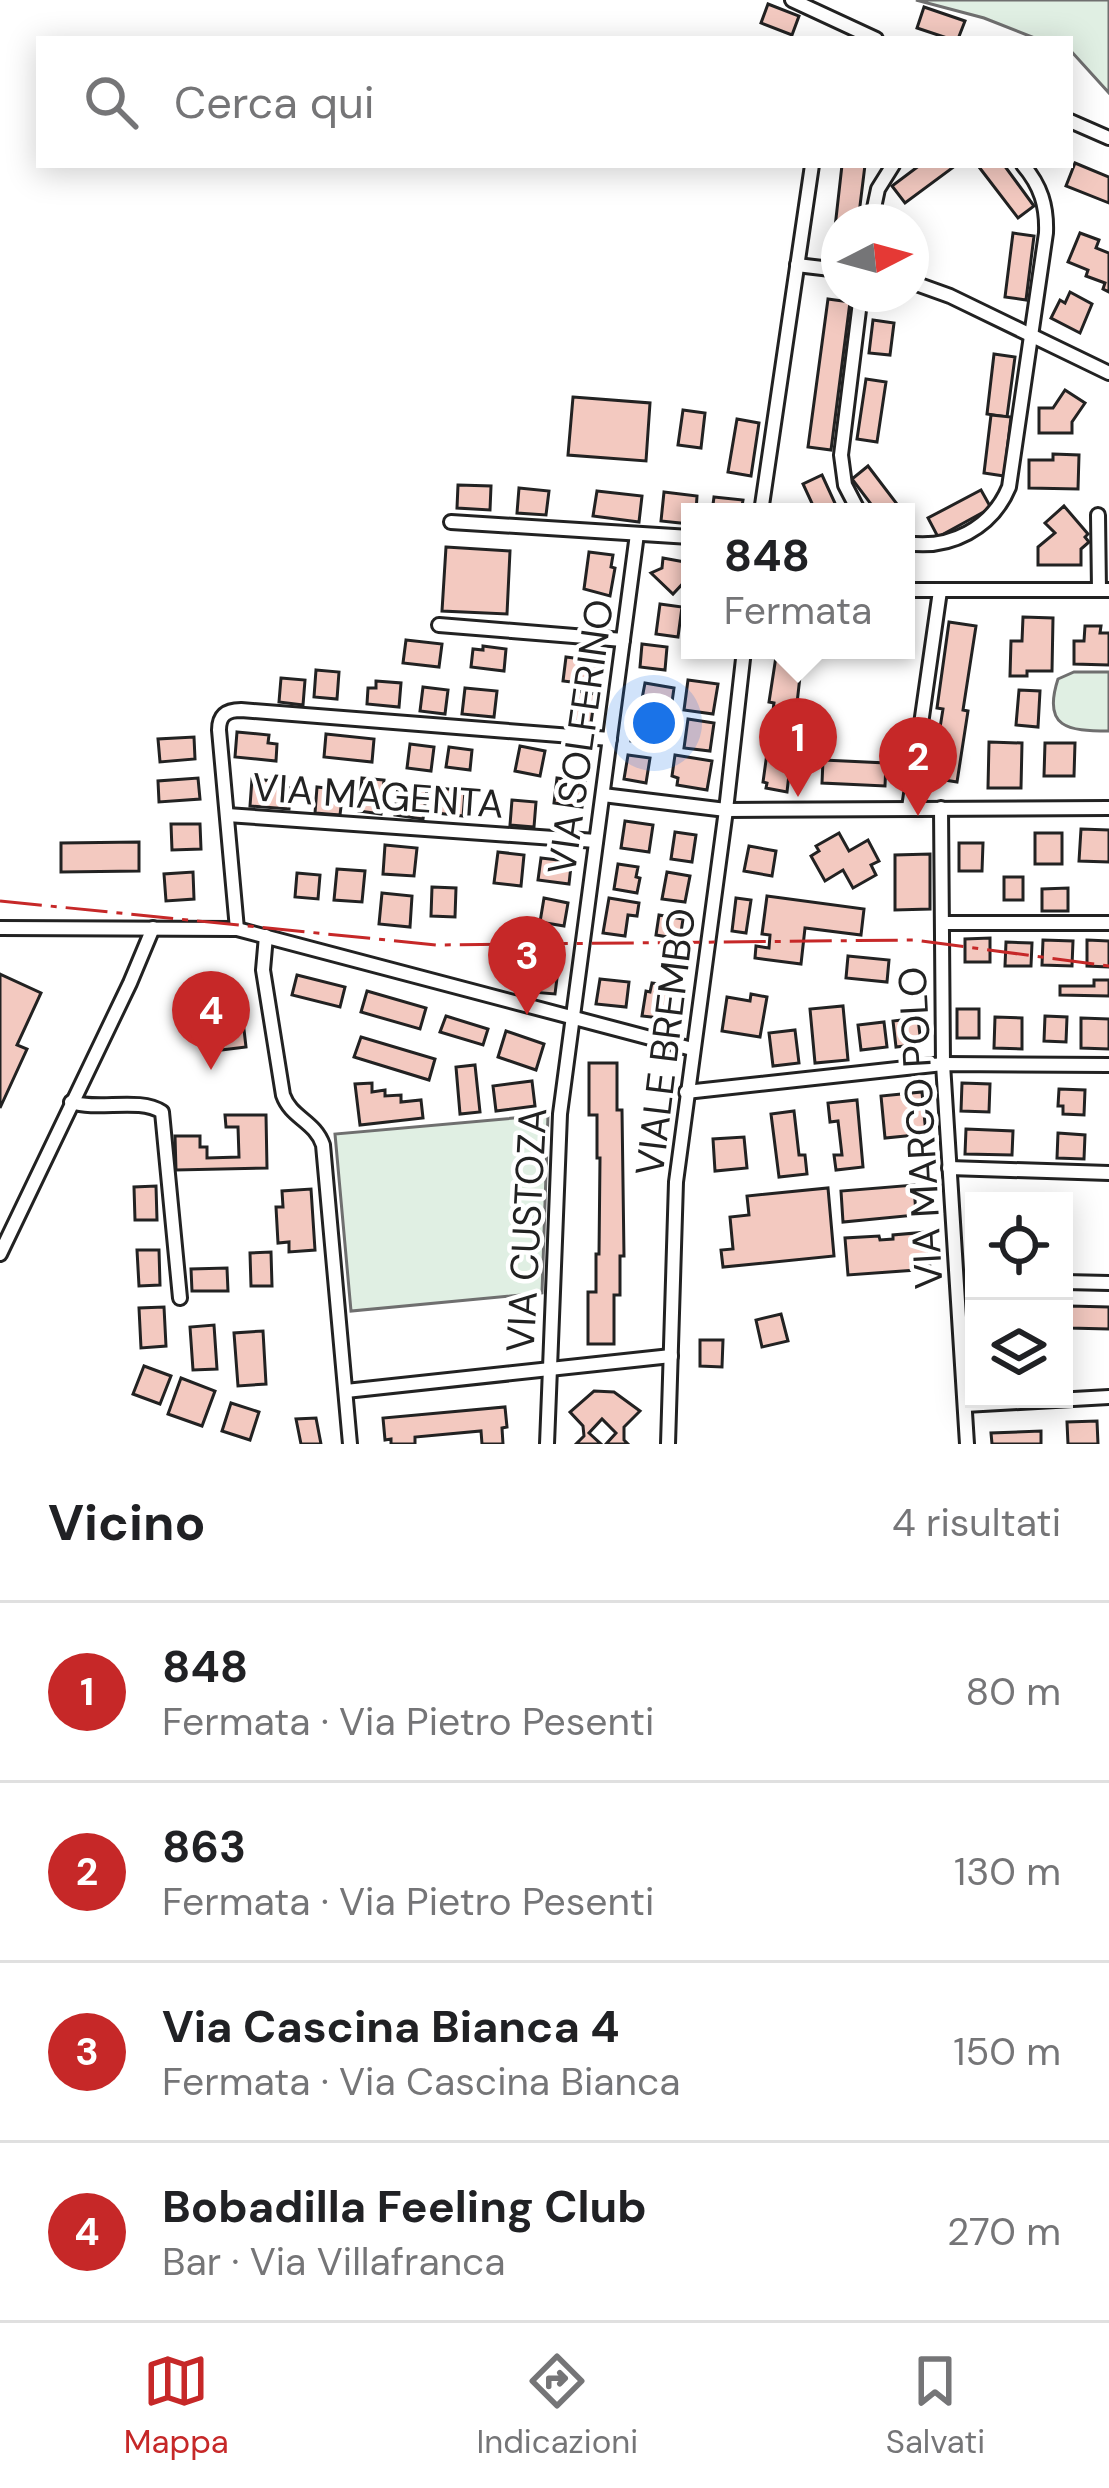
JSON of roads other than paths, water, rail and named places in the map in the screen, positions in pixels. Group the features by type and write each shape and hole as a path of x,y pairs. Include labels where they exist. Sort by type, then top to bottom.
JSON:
{"street":[{"path":"792,0 870,36"},
{"path":"832,36 834,21"},
{"path":"1073,122 1109,138"},
{"path":"762,503 812,168"},
{"path":"875,204 891,168"},
{"path":"915,543 960,536 984,522 1002,502 1012,477 1046,214 1040,190 1025,168"},
{"path":"797,265 821,268"},
{"path":"929,288 1109,374"},
{"path":"854,503 845,485 841,455 859,312"},
{"path":"915,590 1104,590 1098,515"},
{"path":"451,522 681,536"},
{"name":"VIA SOLFERINO","path":"572,1019 638,534"},
{"path":"909,808 940,591"},
{"path":"439,625 623,640"},
{"name":"VIALE BREMBO","path":"668,1444 674,1201 743,659"},
{"path":"238,929 219,726 226,713 237,710 610,740"},
{"path":"603,795 726,811 1109,808"},
{"name":"VIA MARCO POLO","path":"941,808 943,1064 965,1406"},
{"name":"VIA MAGENTA","path":"227,815 596,841"},
{"path":"942,923 1109,923"},
{"path":"0,928 238,929 692,1049"},
{"path":"0,1254 153,928"},
{"path":"266,936 262,965 283,1095 291,1111 316,1129 323,1144 350,1444"},
{"name":"VIA CUSTOZA","path":"547,1444 560,1114 572,1019"},
{"path":"686,1092 943,1064 1109,1065"},
{"path":"71,1102 150,1106 161,1112 180,1298"},
{"path":"950,1168 1109,1173"},
{"path":"957,1280 965,1280"},
{"path":"1073,1282 1109,1282"},
{"path":"346,1390 670,1356"},
{"path":"1073,1399 1109,1397"},
{"name":"VIA MARCO POLO","path":"965,1408 967,1444"}],"place":[{"name":"848","path":"798,797"},
{"name":"863","path":"918,816"},
{"name":"Via Cascina Bianca 4","path":"527,1015"},
{"name":"Bobadilla Feeling Club","path":"211,1070"}]}
